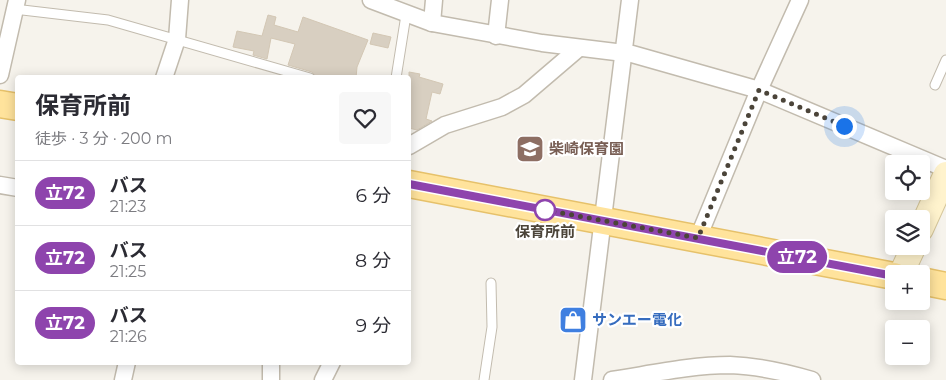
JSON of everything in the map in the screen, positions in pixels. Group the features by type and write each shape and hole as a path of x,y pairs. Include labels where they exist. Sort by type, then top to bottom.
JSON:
{"main road":[{"path":"0,104 15,106"},
{"path":"411,184 885,274"},
{"path":"930,283 946,286"}],"street":[{"path":"165,75 177,39 180,0"},
{"path":"371,0 406,15 432,23 496,36 623,53 759,90 946,169"},
{"path":"432,23 434,0"},
{"path":"496,36 500,0"},
{"path":"583,380 601,220 630,0"},
{"path":"698,238 759,90 800,0"},
{"path":"0,75 4,40 16,5"},
{"path":"411,145 446,125 502,107 524,95 578,48"},
{"path":"930,210 946,174"},
{"path":"0,185 15,188"},
{"path":"123,380 126,365"},
{"path":"271,365 271,380"},
{"path":"323,380 330,365"},
{"path":"612,380 686,369 729,365 778,370 812,380"}],"lane":[{"path":"16,5 108,20 300,75"},
{"path":"396,75 406,15"},
{"path":"935,85 946,60"},
{"path":"484,380 492,327 491,283"}],"building":[{"path":"268,15 276,17 274,25 298,32 303,17 368,40 357,67 356,75 314,75 312,72 288,65 295,44 271,38 267,59 253,55 254,51 233,47 237,31 262,36"},
{"path":"373,33 391,37 388,48 370,44"},
{"path":"409,72 420,74 419,77 443,84 440,94 432,92 426,119 432,121 417,130 411,128 411,75 409,75"}],"bus line":[{"name":"立72","path":"411,184 885,274"}],"place":[{"name":"柴崎保育園","path":"530,149"},
{"name":"保育所前","path":"545,210"},
{"name":"サンエー電化","path":"573,320"}],"route":[{"path":"545,210 698,238 759,90 844,126"}]}
